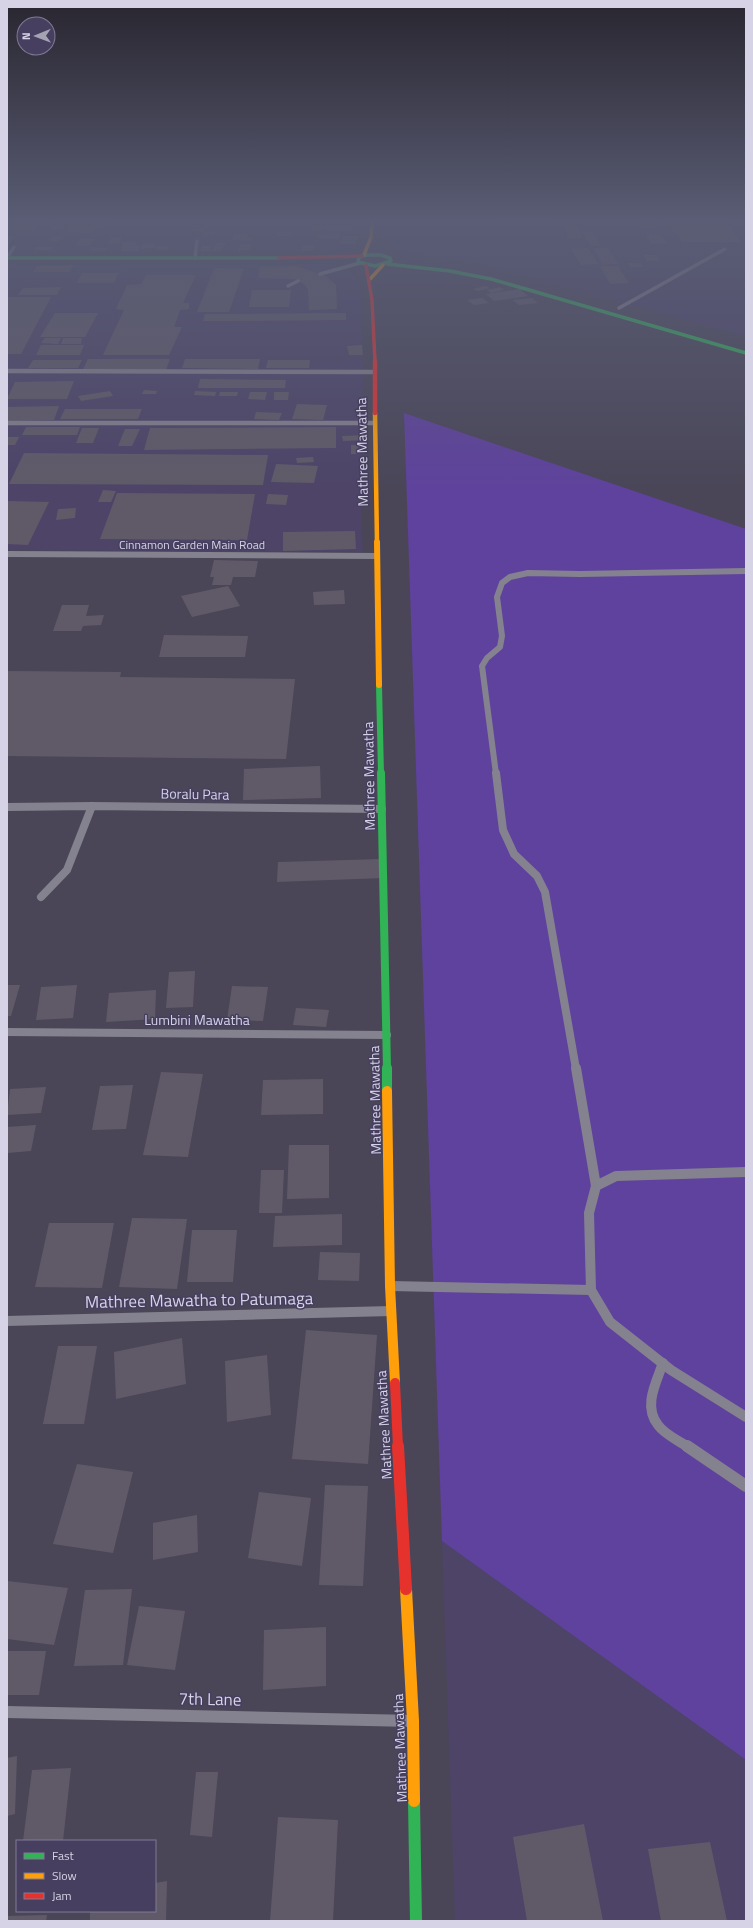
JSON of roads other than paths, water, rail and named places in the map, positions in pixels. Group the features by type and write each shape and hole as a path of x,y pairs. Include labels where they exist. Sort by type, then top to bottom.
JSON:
{"main road":[{"name":"Mathree Mawatha","path":"371,310 375,423 390,1286 413,1721 416,1921"},
{"path":"599,310 746,352"},
{"path":"626,310 732,340"}],"street":[{"path":"7,371 374,372"},
{"path":"7,423 375,423"},
{"name":"Cinnamon Garden Main Road","path":"7,554 377,556"},
{"path":"746,571 580,574 528,573 510,577 502,583 497,597 502,636 500,647 495,653 487,658 482,666 503,830 514,854 537,876 545,892 596,1186 589,1213 591,1290 610,1322 663,1363 746,1417"},
{"path":"41,897 68,870 92,806"},
{"name":"Boralu Para","path":"7,807 92,806 382,809"},
{"name":"Lumbini Mawatha","path":"7,1032 386,1035"},
{"path":"596,1186 616,1176 746,1172"},
{"path":"390,1286 591,1290"},
{"name":"Mathree Mawatha to Patumaga","path":"7,1321 392,1311"},
{"path":"663,1363 651,1395 651,1412 658,1426 746,1486"},
{"name":"7th Lane","path":"7,1712 413,1721"}]}
